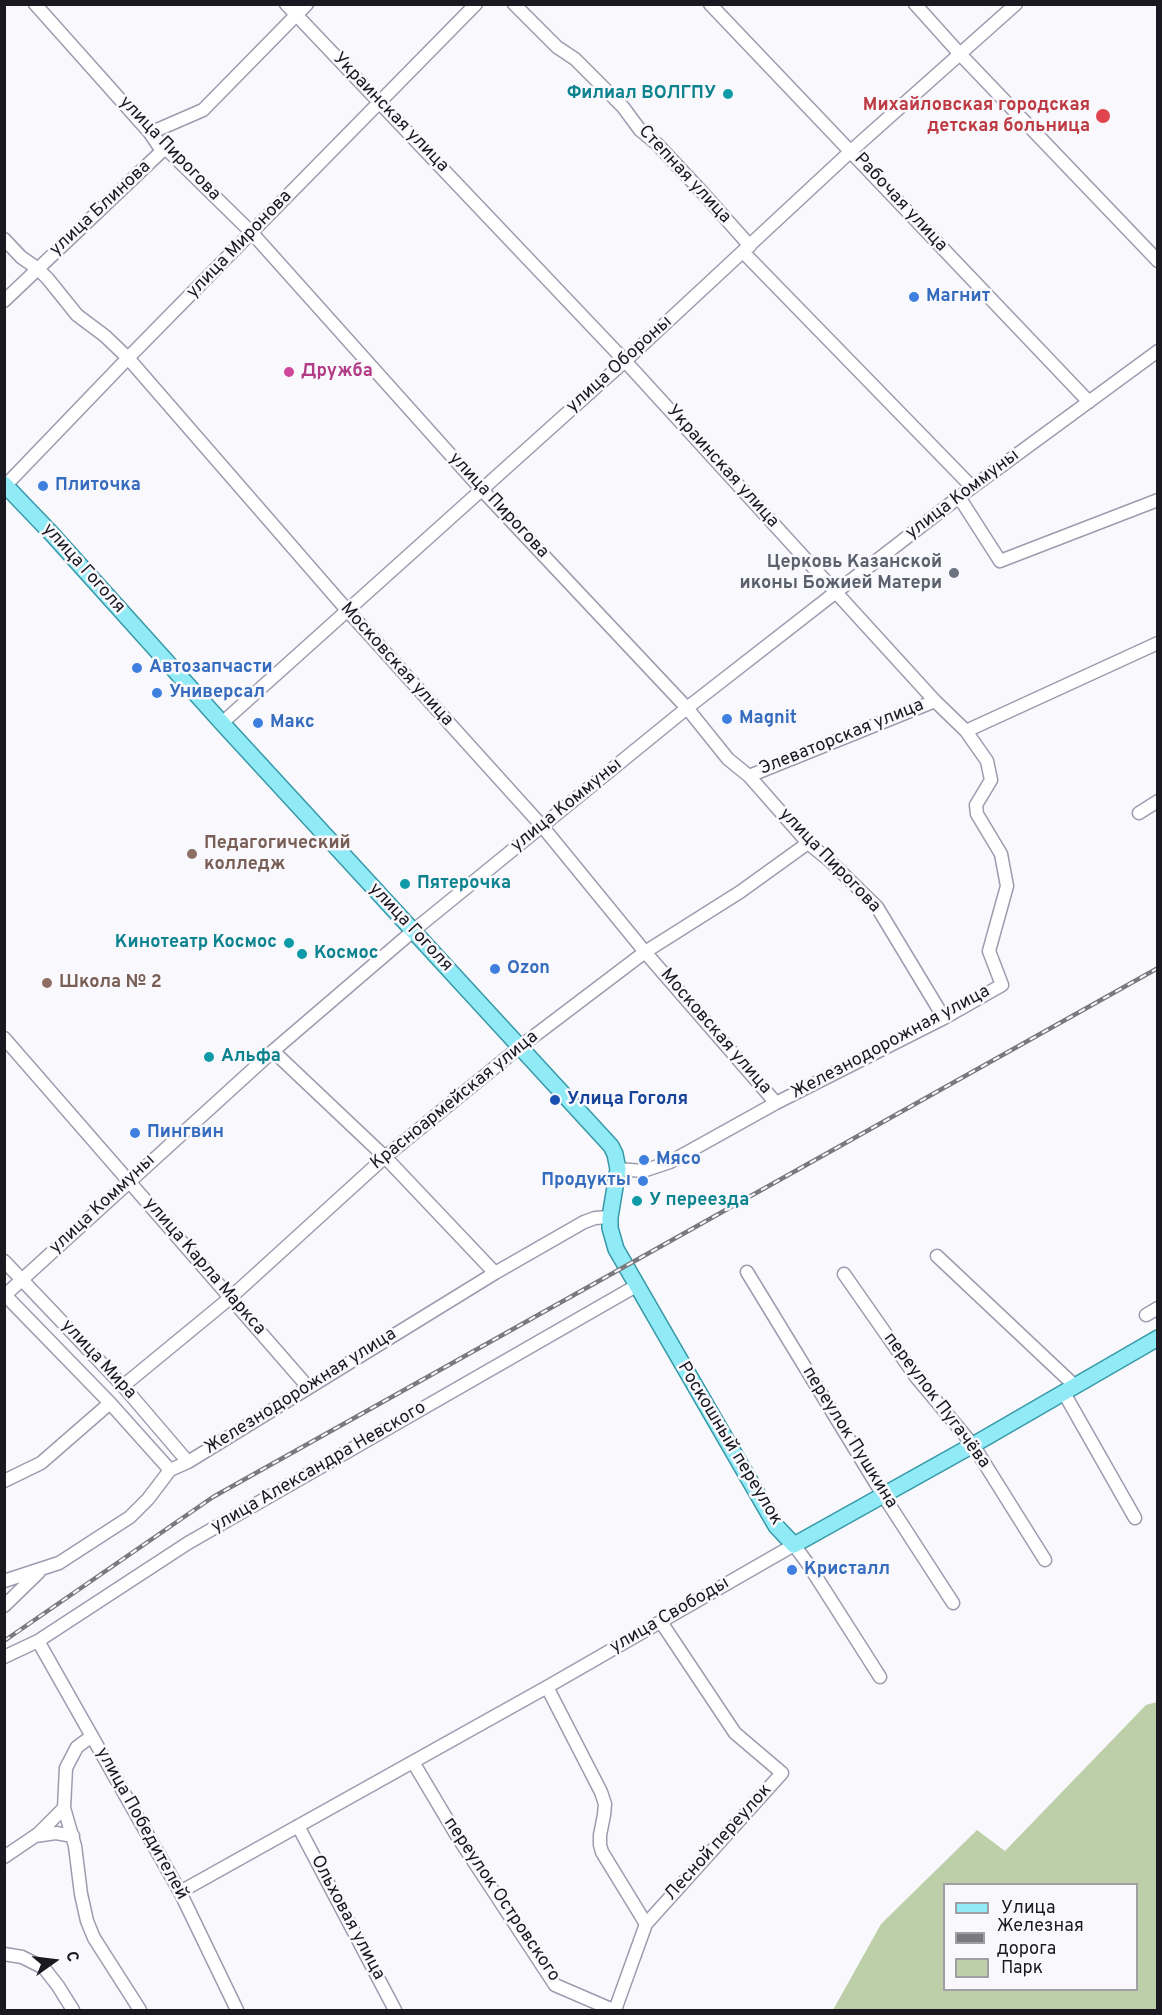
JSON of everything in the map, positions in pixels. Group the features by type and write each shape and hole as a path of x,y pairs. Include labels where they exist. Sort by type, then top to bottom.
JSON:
{"main road":[{"name":"улица Гоголя","path":"5,485 59,541 222,723 611,1146 618,1168"},
{"path":"609,1217 618,1168"},
{"name":"Роскошный переулок","path":"609,1217 612,1238 636,1286 776,1526 794,1545"},
{"name":"улица Свободы","path":"794,1545 1156,1343"}],"street":[{"name":"улица Пирогова","path":"35,4 150,133 252,233 482,490 687,708 728,759 749,776 808,843 829,860 877,907 944,1018"},
{"name":"Украинская улица","path":"286,4 625,361 935,701 966,731 987,761 990,770 991,780 976,805 977,814 1000,854 1007,886 989,951 1002,985"},
{"name":"улица Блинова","path":"4,301 162,151 150,133 203,110 307,4"},
{"name":"улица Миронова","path":"5,485 477,4"},
{"name":"Степная улица","path":"514,4 542,29 557,47 575,59 623,107 640,130 657,144 702,192 746,249 972,487"},
{"name":"Рабочая улица","path":"710,4 1089,402"},
{"path":"915,4 1158,261"},
{"name":"улица Обороны","path":"222,723 625,361 851,151 1016,4"},
{"name":"Московская улица","path":"4,239 21,257 38,269 77,315 105,336 128,358 347,610 542,826 645,952 776,1102"},
{"name":"улица Коммуны","path":"5,1295 273,1051 413,931 687,708 836,592 972,487 1158,351"},
{"path":"959,497 1000,561 1158,500"},
{"path":"966,731 1158,643"},
{"name":"Элеваторская улица","path":"749,776 935,701"},
{"path":"1139,813 1158,801"},
{"name":"Красноармейская улица","path":"123,1386 230,1298 385,1157 520,1046 645,952 740,892 808,843"},
{"name":"Железнодорожная улица","path":"618,1168 643,1171 662,1165 776,1102 944,1018 1002,985"},
{"name":"улица Карла Маркса","path":"4,1038 308,1387"},
{"path":"273,1051 385,1157 495,1273"},
{"name":"Железнодорожная улица","path":"4,1581 58,1563 130,1517 148,1499 170,1470 188,1462 495,1273 584,1222 609,1217"},
{"path":"936,1256 1069,1390 1135,1518"},
{"name":"улица Мира","path":"4,1261 123,1386 188,1462"},
{"name":"переулок Пушкина","path":"747,1272 883,1495 953,1603"},
{"name":"переулок Пугачёва","path":"844,1274 916,1377 973,1445 1045,1560"},
{"name":"улица Александра Невского","path":"4,1657 38,1641 188,1543 636,1286"},
{"name":"улица Мира","path":"5,1295 110,1403 170,1470"},
{"path":"1146,1315 1158,1308"},
{"path":"4,1481 42,1463 110,1403"},
{"name":"улица Свободы","path":"180,1892 547,1687 794,1545"},
{"name":"Роскошный переулок","path":"794,1545 880,1677"},
{"path":"4,1606 42,1569"},
{"name":"Лесной переулок","path":"646,1924 782,1773 735,1733 661,1622"},
{"name":"улица Победителей","path":"38,1641 180,1892 237,2010"},
{"path":"547,1687 601,1792 604,1804 600,1835 602,1852 646,1924 614,2010"},
{"path":"92,1736 77,1747 66,1768 64,1808 73,1836 87,1921 94,1938 140,2010"},
{"name":"переулок Островского","path":"413,1762 457,1836 555,1985 614,2010"},
{"path":"4,1857 34,1836 64,1808"},
{"name":"Ольховая улица","path":"298,1826 395,2010"},
{"path":"34,1836 56,1833 73,1836"},
{"path":"4,1954 22,1958 44,1968 73,2010"}],"green space":[{"path":"1157,1702 1157,2010 833,2010 881,1924 977,1830 1005,1851 1146,1705"}],"railway":[{"path":"4,1641 213,1497 1158,968"}],"place":[{"name":"Филиал ВОЛГПУ","path":"728,94"},
{"name":"Михайловская городская детская больница","path":"1103,116"},
{"name":"Магнит","path":"914,297"},
{"name":"Дружба","path":"289,372"},
{"name":"Плиточка","path":"43,486"},
{"name":"Церковь Казанской иконы Божией Матери","path":"954,573"},
{"name":"Автозапчасти","path":"137,668"},
{"name":"Универсал","path":"157,693"},
{"name":"Magnit","path":"727,719"},
{"name":"Макс","path":"258,723"},
{"name":"Педагогический колледж","path":"192,854"},
{"name":"Пятерочка","path":"405,884"},
{"name":"Кинотеатр Космос","path":"289,943"},
{"name":"Космос","path":"302,954"},
{"name":"Ozon","path":"495,969"},
{"name":"Школа № 2","path":"47,983"},
{"name":"Альфа","path":"209,1057"},
{"name":"Улица Гоголя","path":"555,1100"},
{"name":"Пингвин","path":"135,1133"},
{"name":"Мясо","path":"644,1160"},
{"name":"Продукты","path":"643,1181"},
{"name":"У переезда","path":"637,1201"},
{"name":"Кристалл","path":"792,1570"}]}
